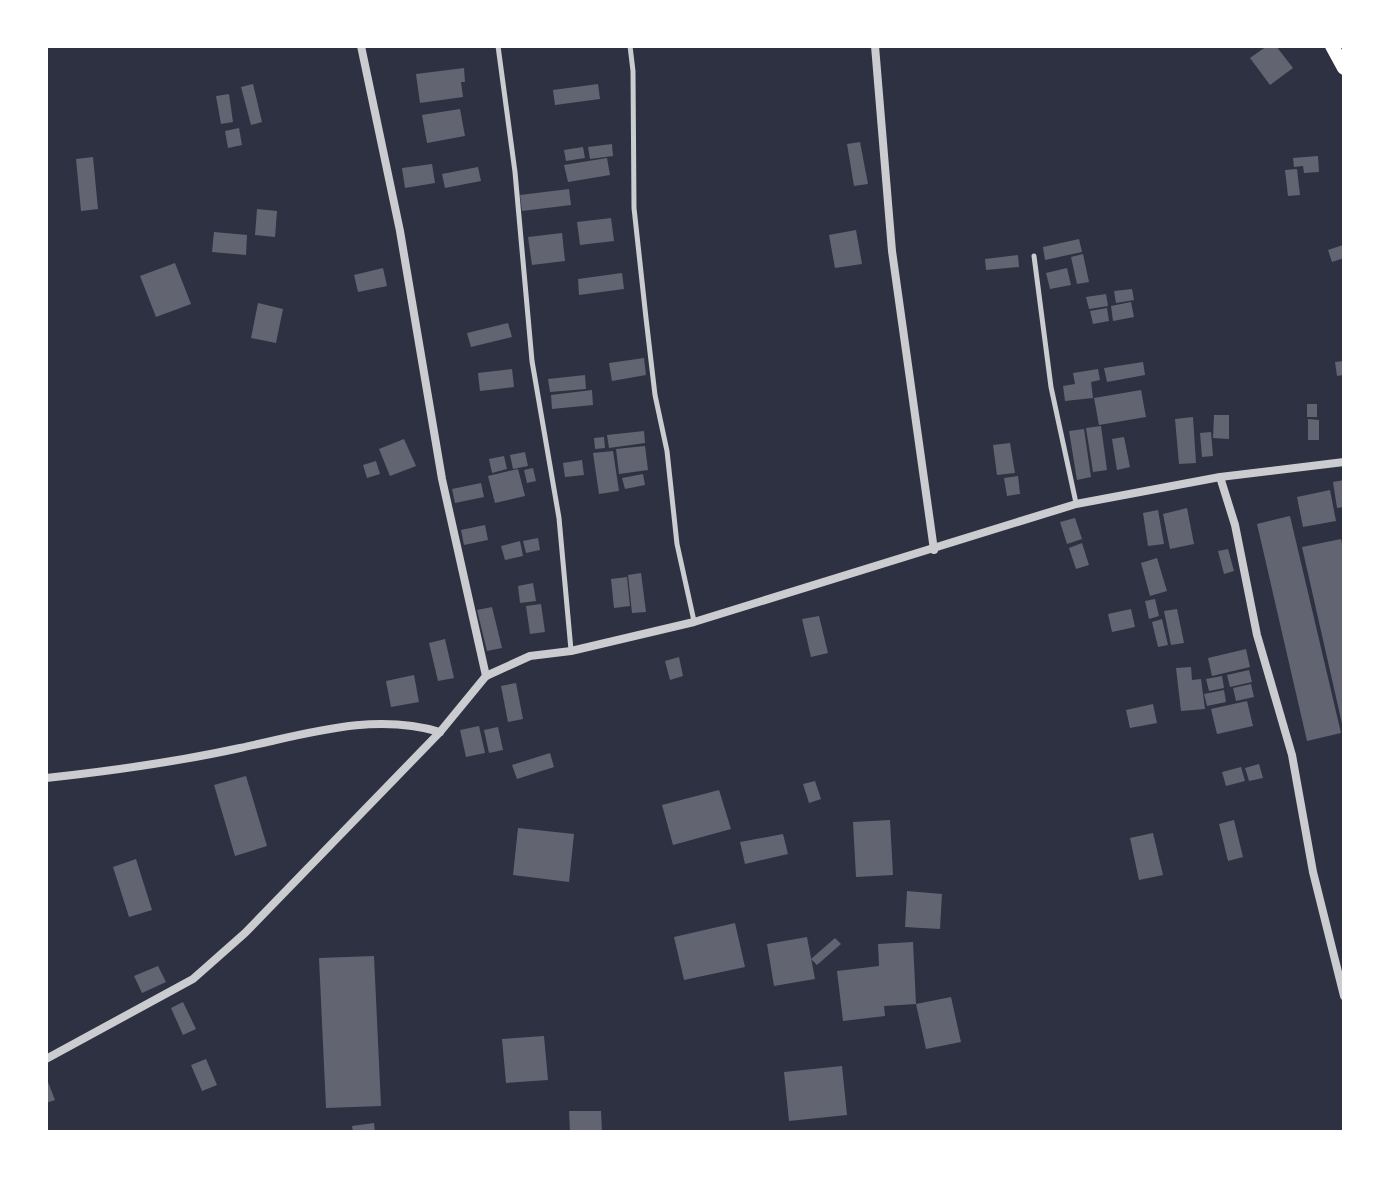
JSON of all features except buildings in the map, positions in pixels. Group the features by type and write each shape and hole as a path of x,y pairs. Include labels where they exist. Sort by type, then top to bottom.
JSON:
{"main road":[{"path":"1332,46 1344,68"}],"street":[{"path":"361,46 400,231 442,479 486,676"},
{"path":"875,46 892,251 934,550"},
{"path":"46,1059 193,979 245,933 440,732 486,676 530,656 571,651 694,622 1076,504 1220,477 1344,462"},
{"path":"1220,477 1235,525 1257,635 1292,755 1313,872 1344,996"},
{"path":"46,778 117,771 240,748 309,731 374,723 420,726 440,732"}],"lane":[{"path":"498,46 515,172 532,361 559,518 571,651"},
{"path":"630,46 634,208 646,318 655,395 667,451 677,544 694,622"},
{"path":"1034,256 1051,387 1076,504"}]}
